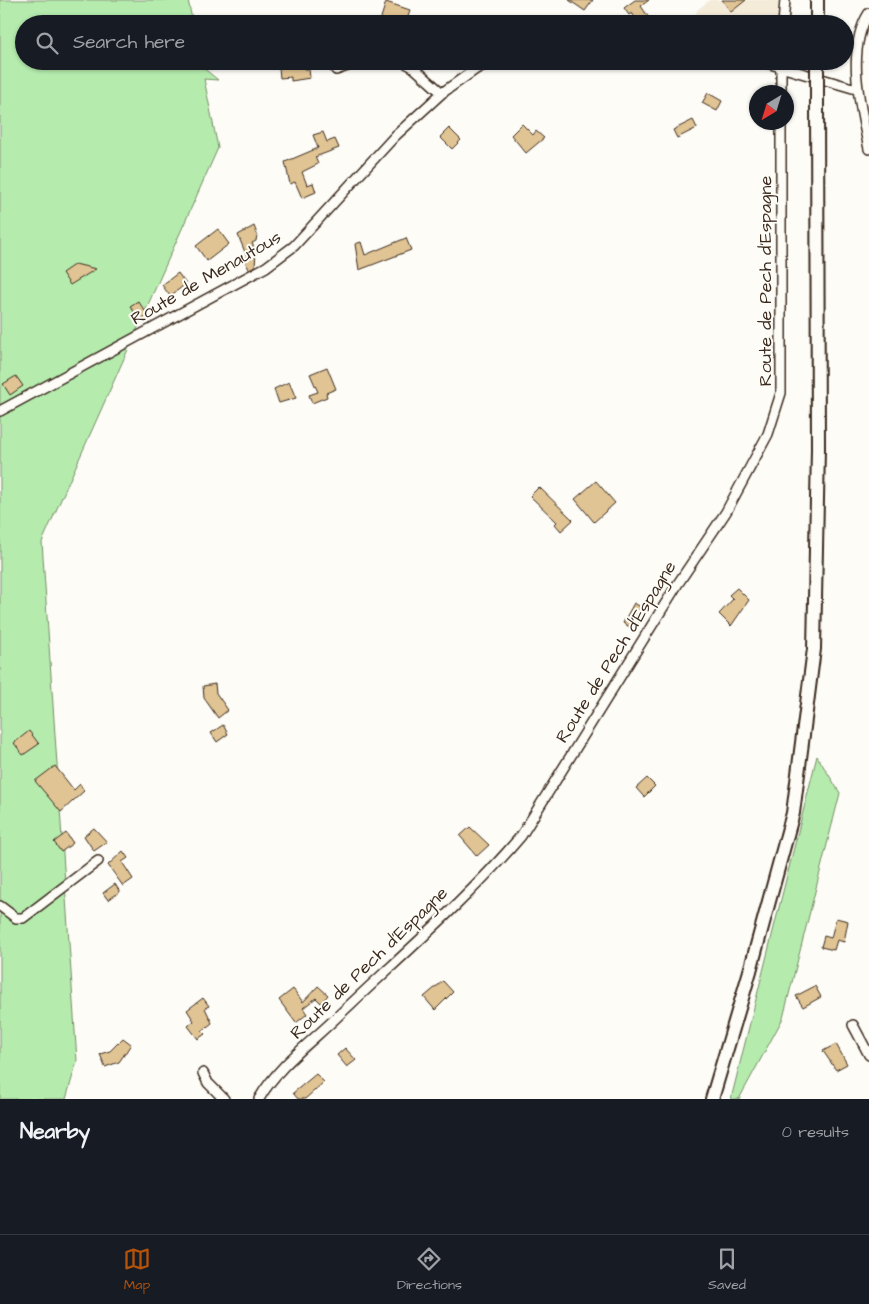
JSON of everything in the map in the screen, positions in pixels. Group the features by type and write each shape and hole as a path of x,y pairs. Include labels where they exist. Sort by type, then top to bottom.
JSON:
{"main road":[{"path":"817,0 817,15"},
{"path":"712,1099 750,971 793,813 814,649 818,449 817,70"}],"street":[{"path":"784,15 785,0"},
{"path":"869,13 863,22 856,61 856,89 869,149"},
{"path":"416,70 442,93"},
{"name":"Route de Menautous","path":"0,411 266,267 294,246 395,136 442,93 475,70"},
{"path":"780,70 781,85"},
{"path":"798,70 856,89"},
{"name":"Route de Pech d'Espagne","path":"259,1099 282,1067 431,927 504,856 521,836 677,584 726,512 768,434 781,393 782,130"},
{"path":"0,906 16,918 23,918 98,861"},
{"path":"853,1025 869,1055"},
{"path":"202,1073 208,1083 224,1099"}],"shaded area":[{"path":"710,0 779,0 778,15 696,15 697,10"}],"green space":[{"path":"0,0 188,0 191,15 15,15 15,70 206,70 218,80 204,79 218,148 42,542 77,1061 66,1099 0,1099"},
{"path":"817,756 840,793 783,1018 739,1099 731,1099"}],"building":[{"path":"569,0 593,0 585,11"},
{"path":"635,0 649,0 641,6 647,15 633,15 632,13 629,15 624,8"},
{"path":"722,0 746,0 731,12"},
{"path":"386,2 410,10 409,15 382,15"},
{"path":"279,70 309,70 310,78 291,81 291,77 280,78"},
{"path":"708,93 722,101 717,111 702,103"},
{"path":"693,120 697,128 677,138 673,130"},
{"path":"522,124 533,135 536,131 544,138 526,153 511,135"},
{"path":"449,128 461,140 452,149 440,137"},
{"path":"323,132 327,142 335,139 339,148 315,157 318,164 302,172 307,185 313,183 316,192 302,198 295,182 290,184 285,162 318,148 313,135"},
{"path":"254,226 257,234 256,241 252,243 256,252 255,266 249,269 243,258 247,257 238,235"},
{"path":"218,229 229,244 207,261 196,246"},
{"path":"406,238 411,250 359,270 355,244 361,242 365,255"},
{"path":"75,264 96,269 70,285 62,273"},
{"path":"178,273 186,284 170,296 162,285"},
{"path":"138,301 148,315 141,321 130,306"},
{"path":"327,367 336,389 326,393 327,397 312,403 309,395 318,392 310,374"},
{"path":"16,376 23,386 10,395 3,384"},
{"path":"289,382 296,398 279,403 274,389"},
{"path":"596,481 615,503 594,522 575,499"},
{"path":"539,487 573,520 561,531 555,524 557,522 530,496"},
{"path":"737,588 749,600 731,626 719,614 733,599 729,595"},
{"path":"634,603 646,610 635,630 623,623"},
{"path":"215,684 216,693 228,710 218,718 204,698 203,686"},
{"path":"223,725 228,734 217,742 211,733"},
{"path":"29,731 39,744 23,755 14,743"},
{"path":"55,766 74,790 80,784 84,791 61,812 35,781"},
{"path":"647,778 655,786 644,797 636,788"},
{"path":"470,827 489,845 477,856 460,836"},
{"path":"94,828 107,842 94,851 84,836"},
{"path":"66,833 73,843 61,852 54,842"},
{"path":"123,851 128,858 122,862 133,879 123,886 108,865"},
{"path":"115,884 120,892 108,900 103,893"},
{"path":"836,918 848,921 844,942 837,940 834,950 821,947 824,936 831,938"},
{"path":"443,981 453,992 435,1010 424,997"},
{"path":"318,986 328,995 321,1003 316,998 303,1008 307,1014 296,1023 279,1000 293,989 303,1002"},
{"path":"815,986 821,997 803,1007 796,996"},
{"path":"203,998 209,1006 205,1008 212,1023 202,1031 205,1034 198,1039 188,1026 194,1021 187,1010"},
{"path":"123,1038 131,1044 119,1062 105,1067 100,1054 110,1051"},
{"path":"836,1044 847,1064 836,1070 823,1051"},
{"path":"345,1048 356,1060 347,1067 337,1055"},
{"path":"316,1074 324,1082 305,1099 298,1099 293,1093"}]}
